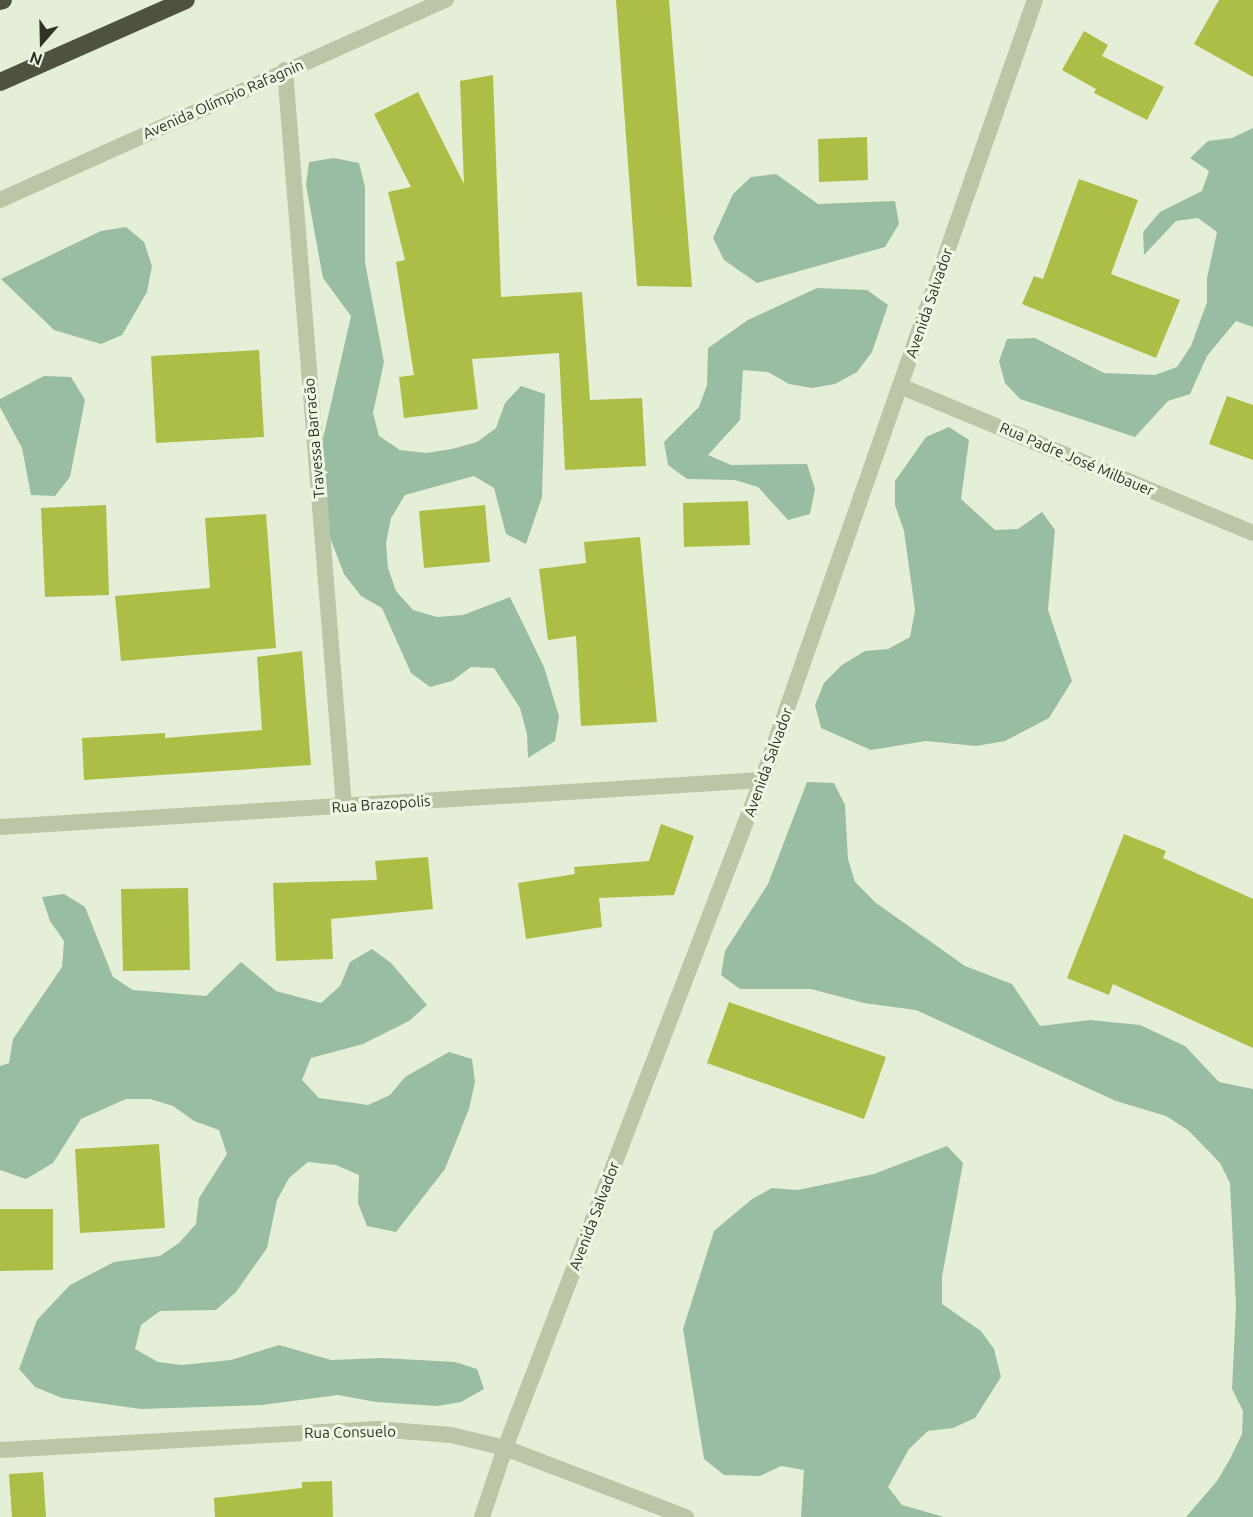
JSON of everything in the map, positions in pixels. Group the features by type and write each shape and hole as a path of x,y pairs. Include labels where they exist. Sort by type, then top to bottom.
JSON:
{"highway":[{"path":"0,82 186,0"}],"street":[{"name":"Avenida Olímpio Rafagnin","path":"0,200 285,70 446,0"},
{"name":"Avenida Salvador","path":"482,1517 505,1448 762,780 1035,0"},
{"name":"Travessa Barracão","path":"285,70 344,806"},
{"name":"Rua Padre José Milbauer","path":"900,386 1253,533"},
{"name":"Rua Brazopolis","path":"0,827 762,780"},
{"name":"Rua Consuelo","path":"0,1450 377,1429 451,1435 505,1448 686,1517"}],"green space":[{"path":"1253,128 1253,327 1236,321 1207,356 1190,394 1168,401 1135,437 1020,399 1005,383 999,361 1007,339 1035,338 1104,373 1155,375 1177,367 1191,346 1207,302 1207,278 1217,232 1198,218 1176,221 1144,255 1143,232 1160,212 1202,191 1209,171 1190,158 1208,141 1232,138"},
{"path":"334,158 359,163 365,187 365,262 384,362 373,413 379,436 400,450 426,453 452,449 477,442 496,428 505,403 521,386 545,394 542,497 526,544 506,534 494,488 474,476 405,495 391,518 386,543 388,568 396,591 413,610 437,617 463,615 510,597 544,667 559,716 555,741 528,758 527,734 520,708 494,668 471,667 452,681 430,687 411,673 382,608 361,596 344,574 326,527 319,456 351,316 323,278 306,185 309,162"},
{"path":"776,174 818,204 895,201 899,224 885,247 757,283 724,260 713,238 733,194 751,177"},
{"path":"126,227 144,242 152,266 147,292 122,335 101,344 54,330 1,279 101,231"},
{"path":"817,288 867,290 888,305 872,352 857,372 835,384 812,388 789,384 768,372 743,370 740,420 708,455 731,465 807,464 815,489 810,514 788,520 758,487 735,480 687,479 668,465 664,442 699,407 707,385 708,348 748,320"},
{"path":"44,376 71,377 85,400 70,477 55,496 31,495 22,448 0,407 0,399"},
{"path":"949,427 969,440 961,499 995,530 1018,529 1042,512 1055,530 1048,610 1072,681 1049,718 1005,741 976,746 926,741 871,750 821,728 815,705 824,683 842,665 865,651 888,649 910,637 915,610 904,531 895,505 895,481 926,437"},
{"path":"807,782 834,783 845,805 848,859 855,882 876,903 965,966 1012,984 1040,1026 1090,1020 1140,1025 1185,1046 1219,1082 1253,1089 1253,1517 1186,1517 1217,1481 1230,1459 1242,1434 1243,1411 1232,1389 1236,1306 1230,1183 1220,1163 1188,1130 1166,1116 1116,1101 916,1010 864,1003 811,989 740,989 721,975 725,951 768,884"},
{"path":"64,894 85,907 113,977 133,990 206,996 241,962 276,991 321,1003 340,986 350,962 372,949 391,963 427,1005 409,1021 363,1044 311,1058 302,1080 319,1098 368,1105 390,1095 405,1077 449,1052 472,1059 475,1082 469,1109 445,1169 396,1232 367,1226 358,1203 359,1175 336,1165 308,1162 289,1178 277,1200 267,1248 236,1292 216,1310 160,1311 141,1325 135,1349 158,1362 182,1365 231,1360 279,1345 331,1360 382,1358 455,1362 477,1369 484,1389 461,1402 437,1406 376,1402 338,1395 262,1405 141,1409 62,1398 35,1387 19,1369 37,1320 70,1285 114,1262 160,1256 179,1243 196,1224 199,1198 227,1154 219,1130 194,1121 173,1106 150,1099 126,1099 81,1119 53,1163 26,1179 0,1170 0,1066 9,1063 13,1039 62,967 64,941 50,921 42,897"},
{"path":"947,1146 963,1163 942,1277 942,1304 981,1331 994,1349 1001,1377 975,1418 953,1428 928,1431 909,1449 888,1487 902,1505 944,1517 801,1517 804,1470 781,1466 760,1476 724,1475 704,1459 683,1329 714,1231 752,1199 772,1188 798,1190 874,1174"}],"building":[{"path":"616,0 669,0 692,287 637,286"},
{"path":"1219,0 1253,0 1253,77 1194,44"},
{"path":"1084,31 1108,45 1102,56 1164,87 1147,120 1094,93 1096,89 1062,70"},
{"path":"493,75 501,297 582,292 590,400 642,398 646,466 565,470 559,353 472,359 478,409 404,418 399,377 414,375 396,262 405,260 388,192 411,187 374,114 418,92 464,184 460,81"},
{"path":"867,137 868,180 819,182 818,139"},
{"path":"1079,179 1138,200 1111,274 1180,300 1156,358 1022,304 1034,276 1043,279"},
{"path":"259,350 264,437 156,443 151,356"},
{"path":"1227,396 1253,405 1253,460 1209,444"},
{"path":"748,501 750,545 684,547 683,503"},
{"path":"106,505 109,595 45,597 41,508"},
{"path":"485,505 490,562 424,568 419,511"},
{"path":"266,514 276,648 121,661 115,596 210,588 205,518"},
{"path":"640,537 657,722 581,726 576,636 548,640 539,569 586,563 584,542"},
{"path":"302,651 311,765 84,780 82,738 165,733 165,738 262,730 257,657"},
{"path":"661,824 694,836 674,895 599,898 602,927 526,939 518,883 575,874 574,867 649,861"},
{"path":"1124,834 1166,851 1163,858 1253,899 1253,1048 1113,984 1109,995 1067,978"},
{"path":"428,857 433,909 331,919 333,959 276,961 273,883 377,880 375,861"},
{"path":"188,888 190,970 123,971 121,889"},
{"path":"729,1002 886,1057 864,1119 707,1063"},
{"path":"159,1144 165,1228 80,1233 75,1149"},
{"path":"0,1209 53,1209 53,1270 0,1271"},
{"path":"43,1472 46,1517 12,1517 9,1474"},
{"path":"332,1481 333,1517 215,1517 214,1498 302,1488 302,1482"}]}
